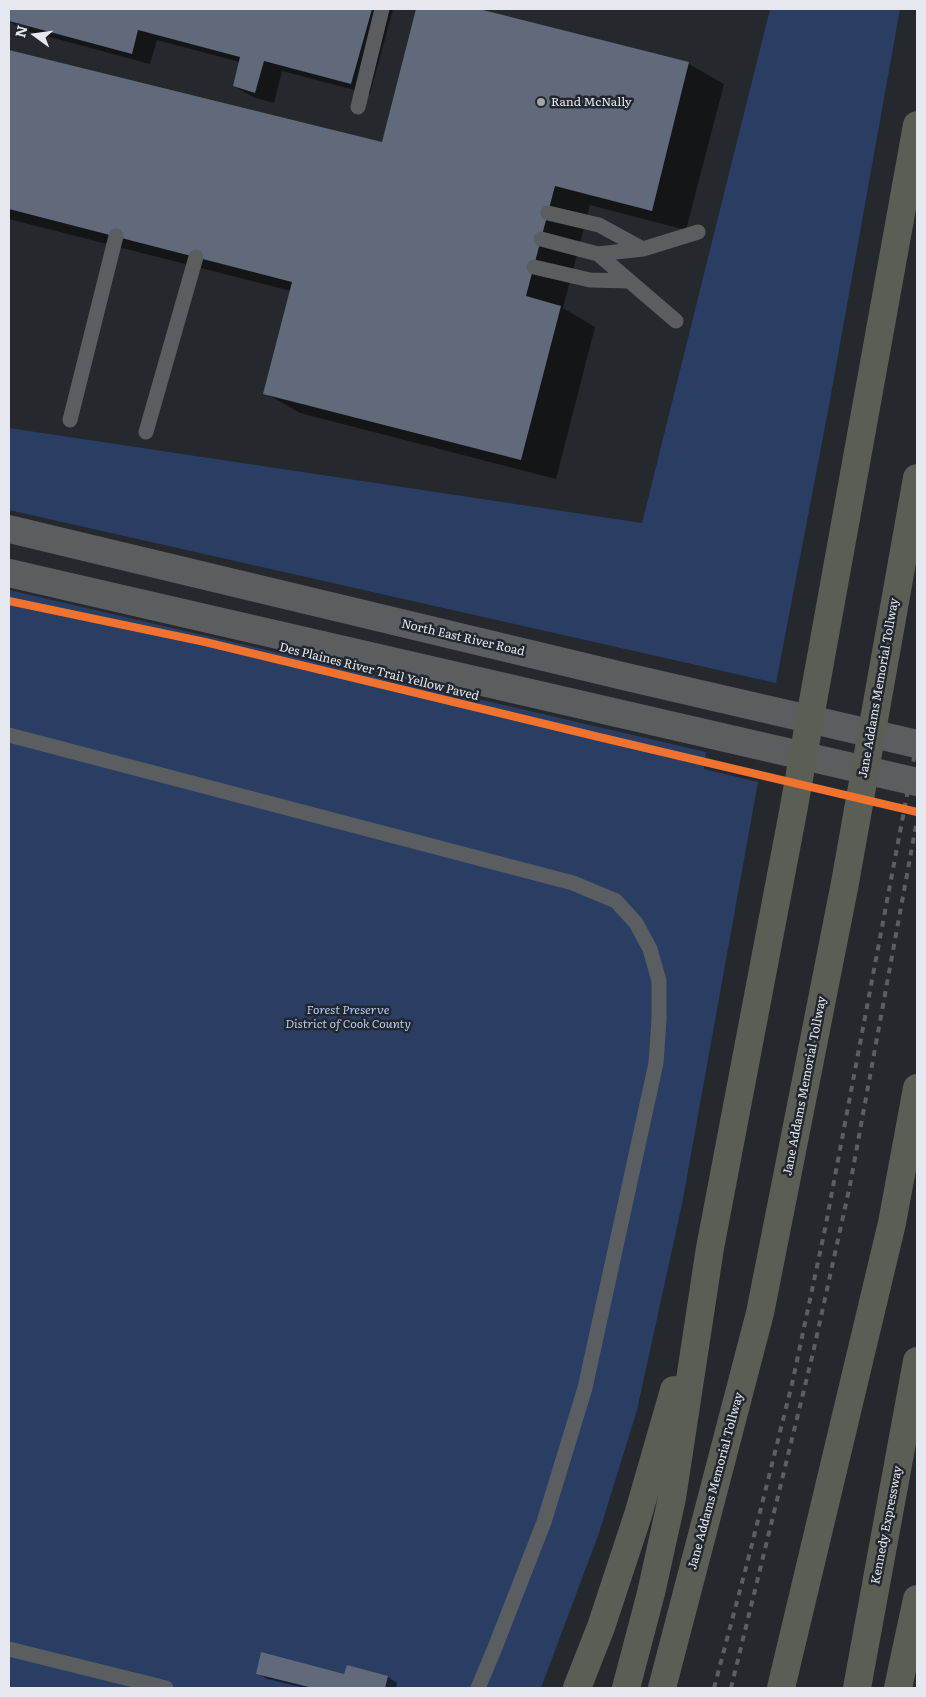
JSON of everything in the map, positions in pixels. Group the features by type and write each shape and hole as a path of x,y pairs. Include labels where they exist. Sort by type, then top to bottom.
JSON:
{"highway":[{"path":"626,1688 651,1593 672,1498 710,1248 793,812 917,125"},
{"name":"Jane Addams Memorial Tollway","path":"662,1688 760,1313 845,883 917,478"},
{"path":"781,1688 892,1223 917,1088"},
{"path":"577,1688 601,1627 638,1515 676,1384 710,1248"},
{"name":"Kennedy Expressway","path":"856,1688 917,1361"},
{"path":"898,1688 917,1599"}],"main road":[{"name":"North East River Road","path":"9,529 618,675 755,705 917,744"},
{"path":"9,573 917,782"}],"lane":[{"path":"358,107 382,9"},
{"path":"548,213 599,225 642,249"},
{"path":"541,240 598,254 642,249 698,232"},
{"path":"70,420 116,236"},
{"path":"598,254 676,321"},
{"path":"146,432 196,257"},
{"path":"534,267 590,280 629,281"},
{"path":"9,735 573,883 616,900 636,923 650,949 659,981 660,1019 656,1063 585,1388 544,1522 478,1688"},
{"path":"9,1649 166,1688"}],"green space":[{"path":"770,9 900,9 828,411 776,683 9,510 9,428 642,523"},
{"name":"Forest Preserve District of Cook County","path":"9,590 706,752 704,769 758,782 682,1204 637,1410 599,1533 541,1688 9,1688"}],"building":[{"path":"9,9 372,9 351,84 264,61 255,93 233,86 240,57 138,30 132,54 9,21"},
{"path":"416,9 479,9 689,62 652,211 555,186 526,296 561,306 521,460 263,394 292,282 9,209 9,50 382,142"},
{"path":"261,1652 344,1674 347,1665 388,1676 385,1688 313,1688 256,1674"}],"railway":[{"path":"714,1688 792,1384 825,1229 917,742"},
{"path":"731,1688 813,1353 850,1185 917,820"}],"cycle path":[{"name":"Des Plaines River Trail Yellow Paved","path":"9,601 205,642 917,812"}],"place":[{"name":"Rand McNally","path":"541,102"}]}
